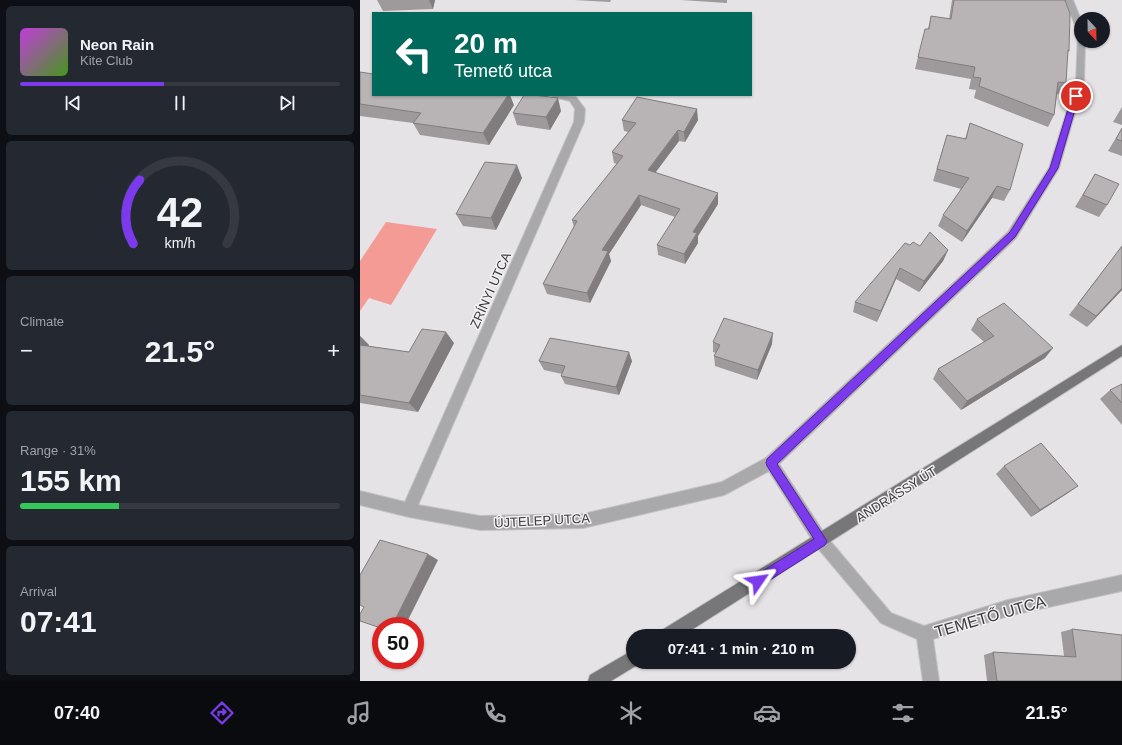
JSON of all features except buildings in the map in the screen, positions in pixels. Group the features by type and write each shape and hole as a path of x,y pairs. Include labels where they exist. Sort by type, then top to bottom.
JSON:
{"main road":[{"name":"ANDRÁSSY ÚT","path":"679,629 1122,350"},
{"path":"596,681 626,662"}],"street":[{"path":"1069,0 1074,12"},
{"name":"ÚJTELEP UTCA","path":"360,498 409,510 480,524 583,521 724,488 771,463 1012,234 1054,168 1080,82 1081,48"},
{"name":"ZRÍNYI UTCA","path":"409,510 579,122 580,109 573,99 560,96"},
{"name":"TEMETŐ UTCA","path":"771,463 821,541 886,618 924,634 1008,608 1122,583"},
{"path":"924,634 931,681"}],"shaded area":[{"path":"386,222 437,229 391,305 369,298 360,311 360,261"}],"route":[{"path":"758,581 821,541 771,463 1012,234 1054,168 1076,96"}]}
